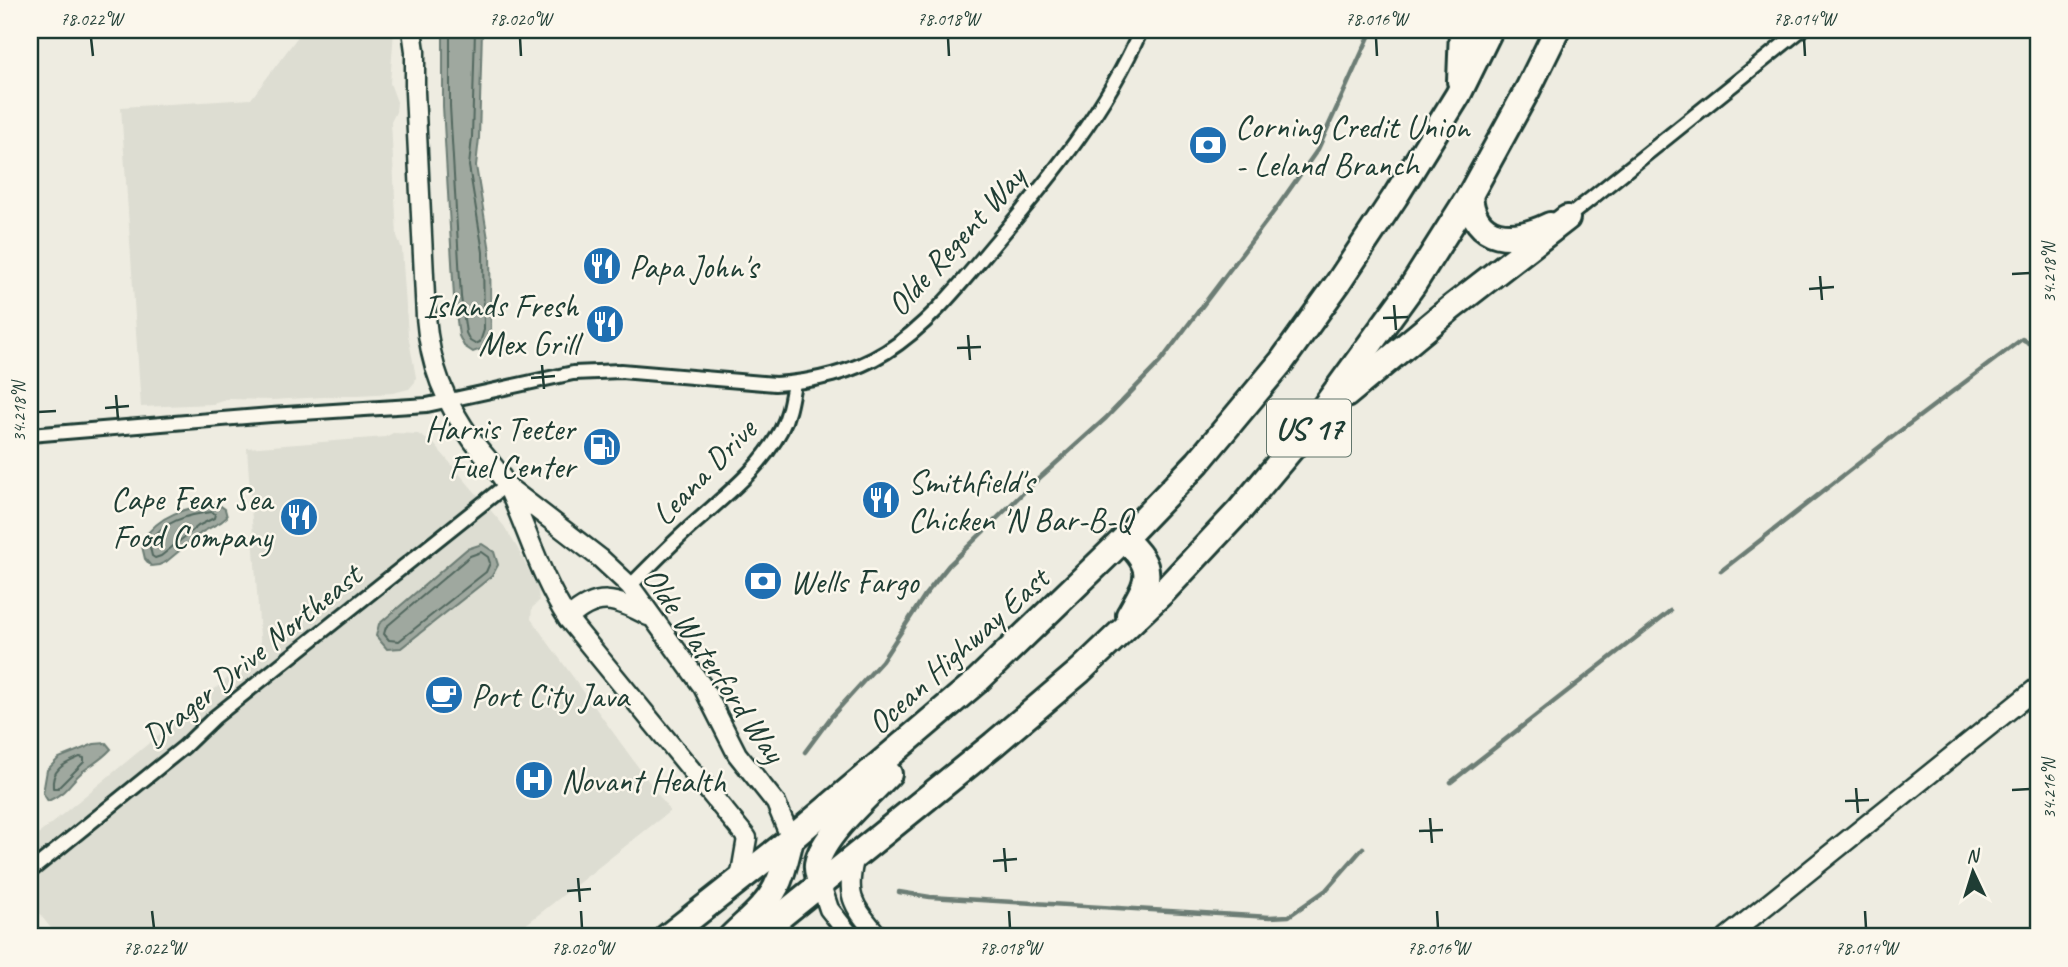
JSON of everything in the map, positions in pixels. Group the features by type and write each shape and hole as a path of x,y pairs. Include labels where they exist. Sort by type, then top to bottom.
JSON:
{"highway":[{"path":"1458,95 1462,30"},
{"name":"Ocean Highway East","path":"667,937 791,839 976,682 1124,539 1198,462 1282,361 1338,284 1458,95 1490,30"},
{"name":"US 17","path":"755,937 1080,671 1164,592 1201,552 1312,424 1381,331 1470,195 1557,30"},
{"path":"1470,195 1476,221 1491,233 1508,236 1524,234 1539,231 1567,218"},
{"path":"1312,424 1444,314 1567,218"},
{"path":"1117,636 1147,580 1144,562 1139,553 1124,539"},
{"path":"821,885 816,871 817,860 827,841 976,682"},
{"path":"731,937 769,900 785,868 791,839"}],"street":[{"name":"Olde Waterford Way","path":"412,30 428,334 435,369 447,402 506,485 538,564 568,620 747,838 740,879"},
{"name":"Olde Waterford Way","path":"415,51 423,30"},
{"name":"Olde Regent Way","path":"30,435 427,405 547,378 599,371 775,384 794,383 847,371 885,352 925,322 974,269 1072,147 1117,80 1141,30"},
{"path":"1567,218 1801,30"},
{"name":"Leana Drive","path":"629,586 760,461 782,427 794,383"},
{"name":"Olde Waterford Way","path":"506,485 600,558 629,586 703,687 737,754 776,803 791,839"},
{"name":"Drager Drive Northeast","path":"33,869 184,747 215,717 506,485"},
{"path":"568,620 580,607 600,600 632,607 651,618"},
{"path":"1727,937 2038,687"},
{"path":"855,856 851,871 851,894 855,908 879,937"},
{"path":"821,885 829,909 851,937"}],"shaded area":[{"path":"306,30 394,31 390,83 397,102 391,122 397,236 402,249 408,335 415,382 409,389 393,393 272,400 228,399 213,404 141,407 121,107 251,99 299,35"},
{"path":"393,433 418,434 434,444 504,526 538,589 539,601 532,608 531,619 670,811 510,937 58,937 30,902 34,899 30,893 30,841 261,651 247,448 385,437"}],"water":[{"path":"443,30 482,30 476,166 490,251 491,332 484,348 473,352 464,346 459,336 454,297 443,106"},
{"path":"218,504 225,509 227,517 221,522 202,532 166,562 151,566 145,559 141,542 148,532 165,518 195,507"},
{"path":"482,544 494,552 498,565 492,576 401,648 387,649 376,636 379,624 467,549"},
{"path":"106,743 111,749 108,753 48,801 43,793 47,770 59,758 94,744"}],"waterway":[{"path":"805,752 831,717 882,661 925,595 949,565 1106,418 1160,362 1318,149 1372,30"},
{"path":"1721,571 2022,339 2035,346 2038,351"},
{"path":"1451,782 1670,611"},
{"path":"899,892 930,897 1289,916 1326,890 1363,848"}],"place":[{"name":"Corning Credit Union - Leland Branch","path":"1208,145"},
{"name":"Papa John's","path":"602,266"},
{"name":"Islands Fresh Mex Grill","path":"605,324"},
{"name":"Harris Teeter Fuel Center","path":"602,447"},
{"name":"Smithfield's Chicken 'N Bar-B-Q","path":"881,500"},
{"name":"Cape Fear Sea Food Company","path":"299,517"},
{"name":"Wells Fargo","path":"763,581"},
{"name":"Port City Java","path":"444,695"},
{"name":"Novant Health","path":"534,780"}]}
